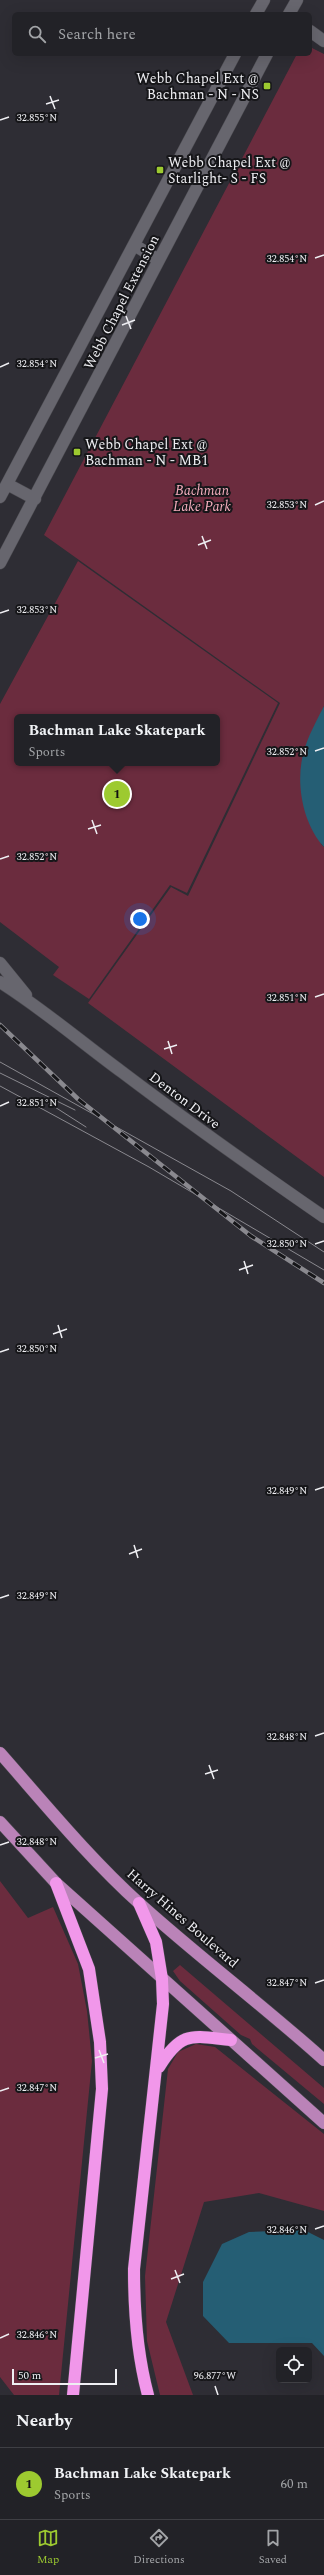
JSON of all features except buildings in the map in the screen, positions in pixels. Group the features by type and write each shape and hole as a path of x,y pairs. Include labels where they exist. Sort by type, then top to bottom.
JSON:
{"highway":[{"path":"56,1883 89,1969 100,2042 102,2089 72,2395"},
{"path":"139,1903 156,1942 162,1978 163,2004 134,2270 134,2309 139,2353 148,2395"},
{"path":"157,2070 171,2047 185,2039 199,2036 231,2040"}],"main road":[{"path":"257,12 264,0"},
{"path":"312,32 324,41"},
{"name":"Webb Chapel Extension","path":"0,497 234,56"},
{"name":"Webb Chapel Extension","path":"0,563 267,56"},
{"path":"134,245 160,260"},
{"path":"7,484 35,499"},
{"name":"Denton Drive","path":"0,963 32,1002"},
{"name":"Denton Drive","path":"0,982 32,1002 76,1038 216,1142 324,1217"},
{"name":"Harry Hines Boulevard","path":"0,1753 55,1816 139,1903 282,2022 324,2060"},
{"path":"0,1822 56,1883 324,2124"}],"green space":[{"name":"Bachman Lake Park","path":"312,48 324,54 324,706 304,751 321,844 324,847 324,1177 88,1003 171,887 188,896 280,703 44,535 296,56 312,56"},
{"path":"78,561 278,703 187,893 170,885 89,999 53,975 59,967 0,922 0,704"},
{"path":"0,1881 28,1918 53,1907 78,1964 87,2011 92,2061 59,2395 14,2395 0,2377"},
{"path":"180,1965 324,2088 324,2104 252,2044 250,2039 241,2035 180,1981 173,1971"},
{"path":"196,2044 215,2047 324,2134 324,2211 259,2193 204,2202 166,2322 193,2395 160,2395 147,2341 145,2276 168,2069 178,2052"}],"water":[{"path":"324,706 324,847 310,826 306,814 302,801 300,775 301,763 306,745"},
{"path":"304,2230 324,2240 324,2356 312,2343 229,2343 203,2316 203,2282 222,2244 249,2232"}],"tram line":[{"path":"0,1062 231,1191 324,1252"},
{"path":"0,1073 75,1110"},
{"path":"0,1086 149,1167 324,1270"},
{"path":"47,1102 86,1127"}],"railway":[{"path":"0,1025 78,1099 251,1236 324,1283"}],"place":[{"name":"Webb Chapel Ext @ Bachman - N - NS","path":"267,86"},
{"name":"Webb Chapel Ext @ Starlight- S - FS","path":"160,170"},
{"name":"Webb Chapel Ext @ Bachman - N - MB1","path":"77,452"},
{"name":"Bachman Lake Skatepark","path":"117,794"}]}
